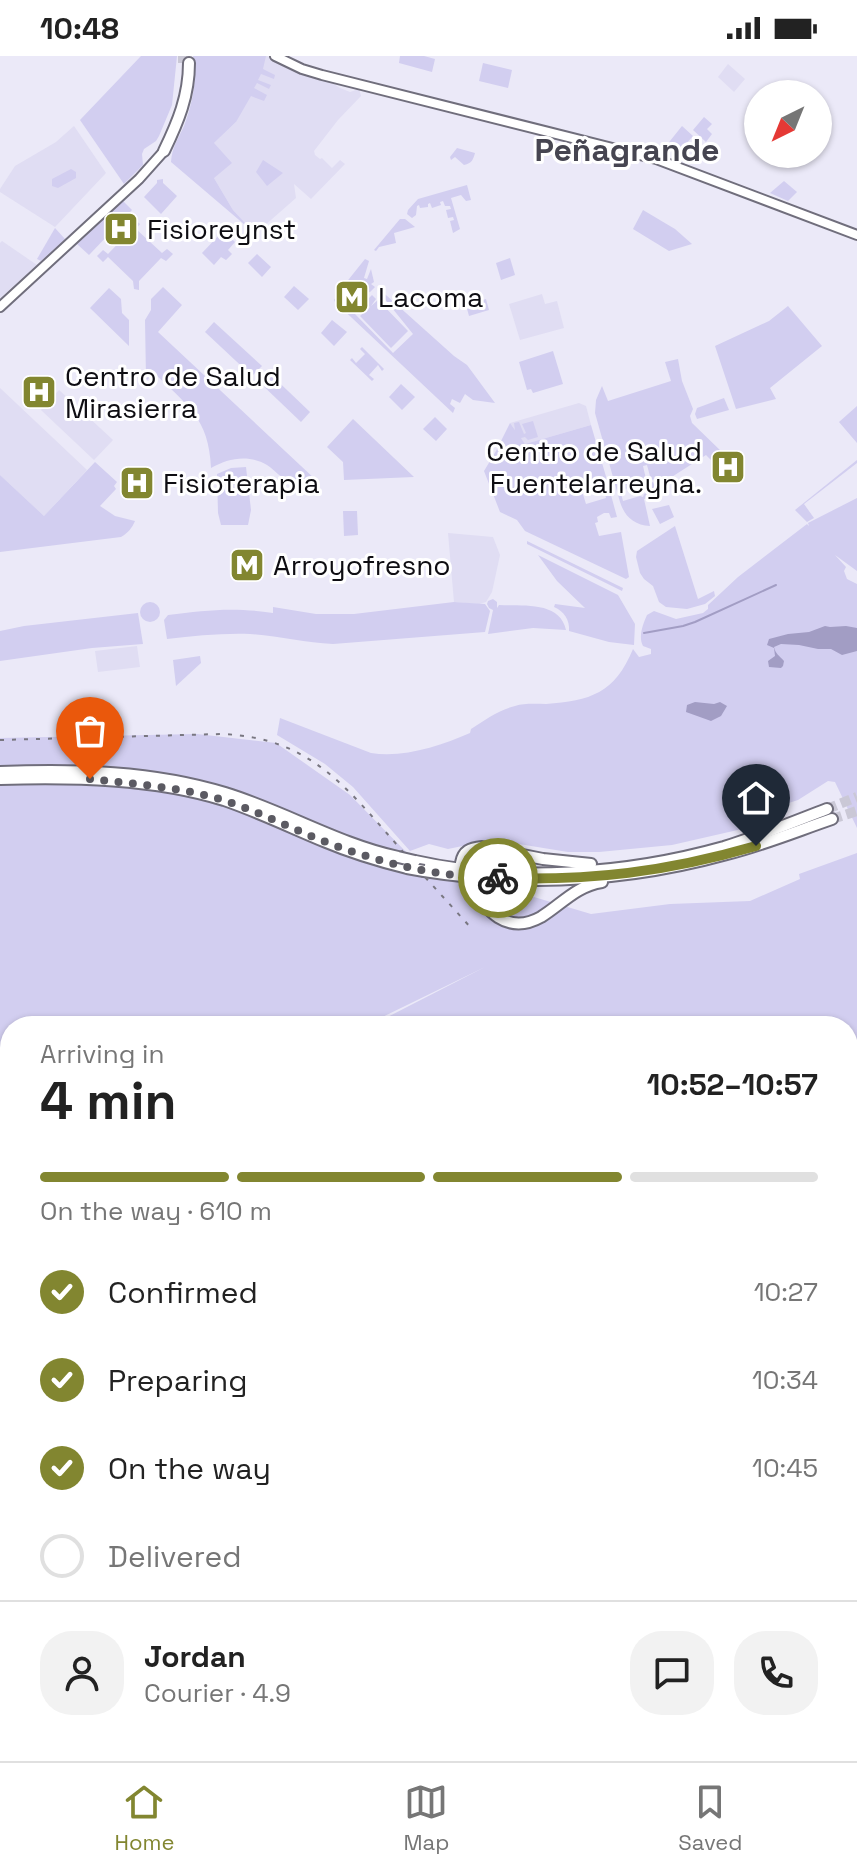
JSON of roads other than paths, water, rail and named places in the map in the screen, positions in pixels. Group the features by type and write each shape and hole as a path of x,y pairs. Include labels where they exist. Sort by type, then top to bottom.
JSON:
{"highway":[{"path":"162,149 184,104 188,86 186,63"},
{"path":"0,772 89,772 169,784 225,797 273,809 354,844 398,857 424,871 481,878 559,880 620,875 684,864"},
{"path":"0,779 90,779 169,784"},
{"path":"225,797 353,852 411,864 529,872 619,867 673,859 829,814 756,846 651,874 591,884 576,890 533,920 517,923 488,911 469,883"},
{"path":"461,863 466,851 482,847 580,864 673,859"}],"main road":[{"path":"275,56 317,74 640,154 714,179"},
{"path":"283,56 323,72 657,155 857,233"},
{"path":"0,305 139,179 162,149"}],"waterway":[{"path":"644,633 695,622 776,585"}],"tunnel":[{"path":"183,56 183,63"},
{"path":"827,809 857,797"},
{"path":"832,819 857,811"}],"railway":[{"path":"0,740 221,734 253,737 281,745 305,757 346,789 471,928"}],"place":[{"name":"Fisioreynst","path":"121,229"},
{"name":"Lacoma","path":"352,297"},
{"name":"Centro de Salud Mirasierra","path":"39,392"},
{"name":"Centro de Salud Fuentelarreyna.","path":"728,467"},
{"name":"Fisioterapia","path":"137,483"},
{"name":"Arroyofresno","path":"247,565"}],"district":[{"name":"Peñagrande","path":"627,150"}]}
